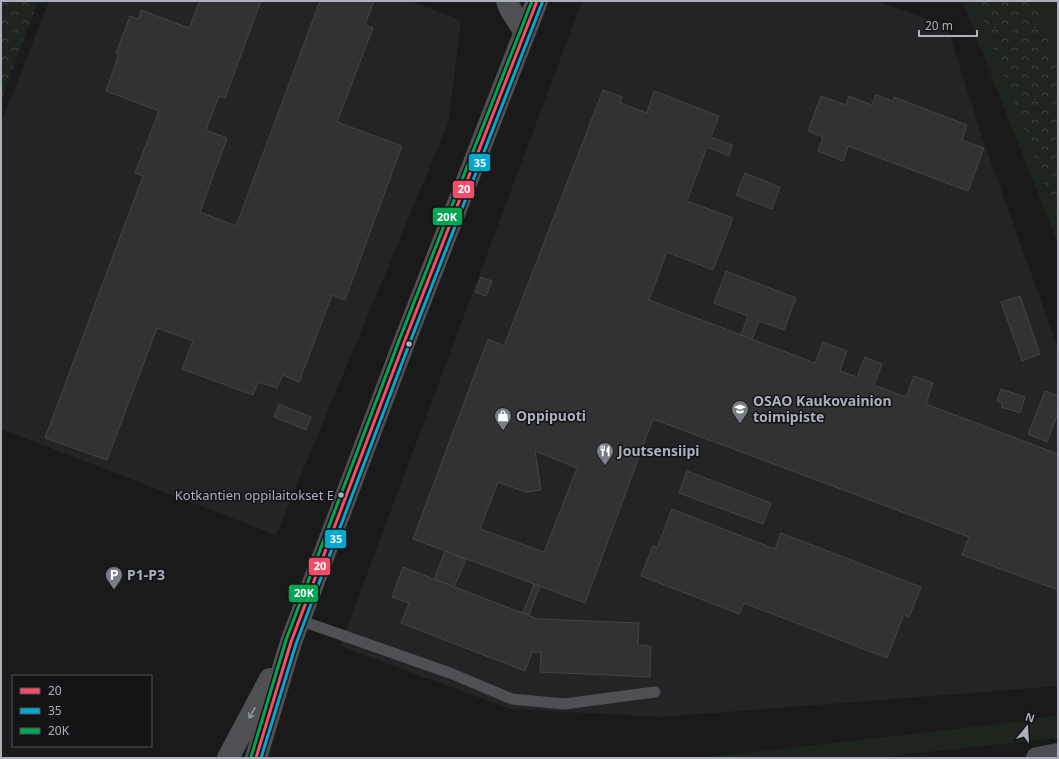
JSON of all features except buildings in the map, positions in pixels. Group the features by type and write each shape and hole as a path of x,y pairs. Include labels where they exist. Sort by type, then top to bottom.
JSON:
{"main road":[{"path":"1037,758 1058,754"}],"street":[{"path":"507,1 510,10 525,32"},
{"path":"256,758 299,620 537,1"},
{"path":"228,758 291,642"}],"lane":[{"path":"299,620 450,673 512,699 564,704 654,692"}],"shaded area":[{"path":"49,1 409,1 461,20 449,121 276,535 1,429 1,123"},
{"name":"OSAO Kaukovainion toimipiste","path":"582,1 878,1 947,26 983,140 1058,348 1058,686 663,717 510,709 340,646"}],"green space":[{"path":"1,1 38,1 1,100"},
{"path":"962,1 1058,1 1058,244"},
{"path":"975,1 1034,1 1058,65 1058,218"},
{"path":"1058,715 1058,738 871,758 702,758 1008,723"}],"transit line":[{"name":"20K","path":"251,757 286,640 400,338 532,1"},
{"name":"20","path":"256,758 291,642 405,340 537,1"},
{"name":"35","path":"261,758 296,644 410,342 542,3"}],"place":[{"name":"OSAO Kaukovainion toimipiste","path":"740,424"},
{"name":"Oppipuoti","path":"503,431"},
{"name":"Joutsensiipi","path":"605,466"},
{"name":"Kotkantien oppilaitokset E","path":"341,495"},
{"name":"P1-P3","path":"114,590"}]}
